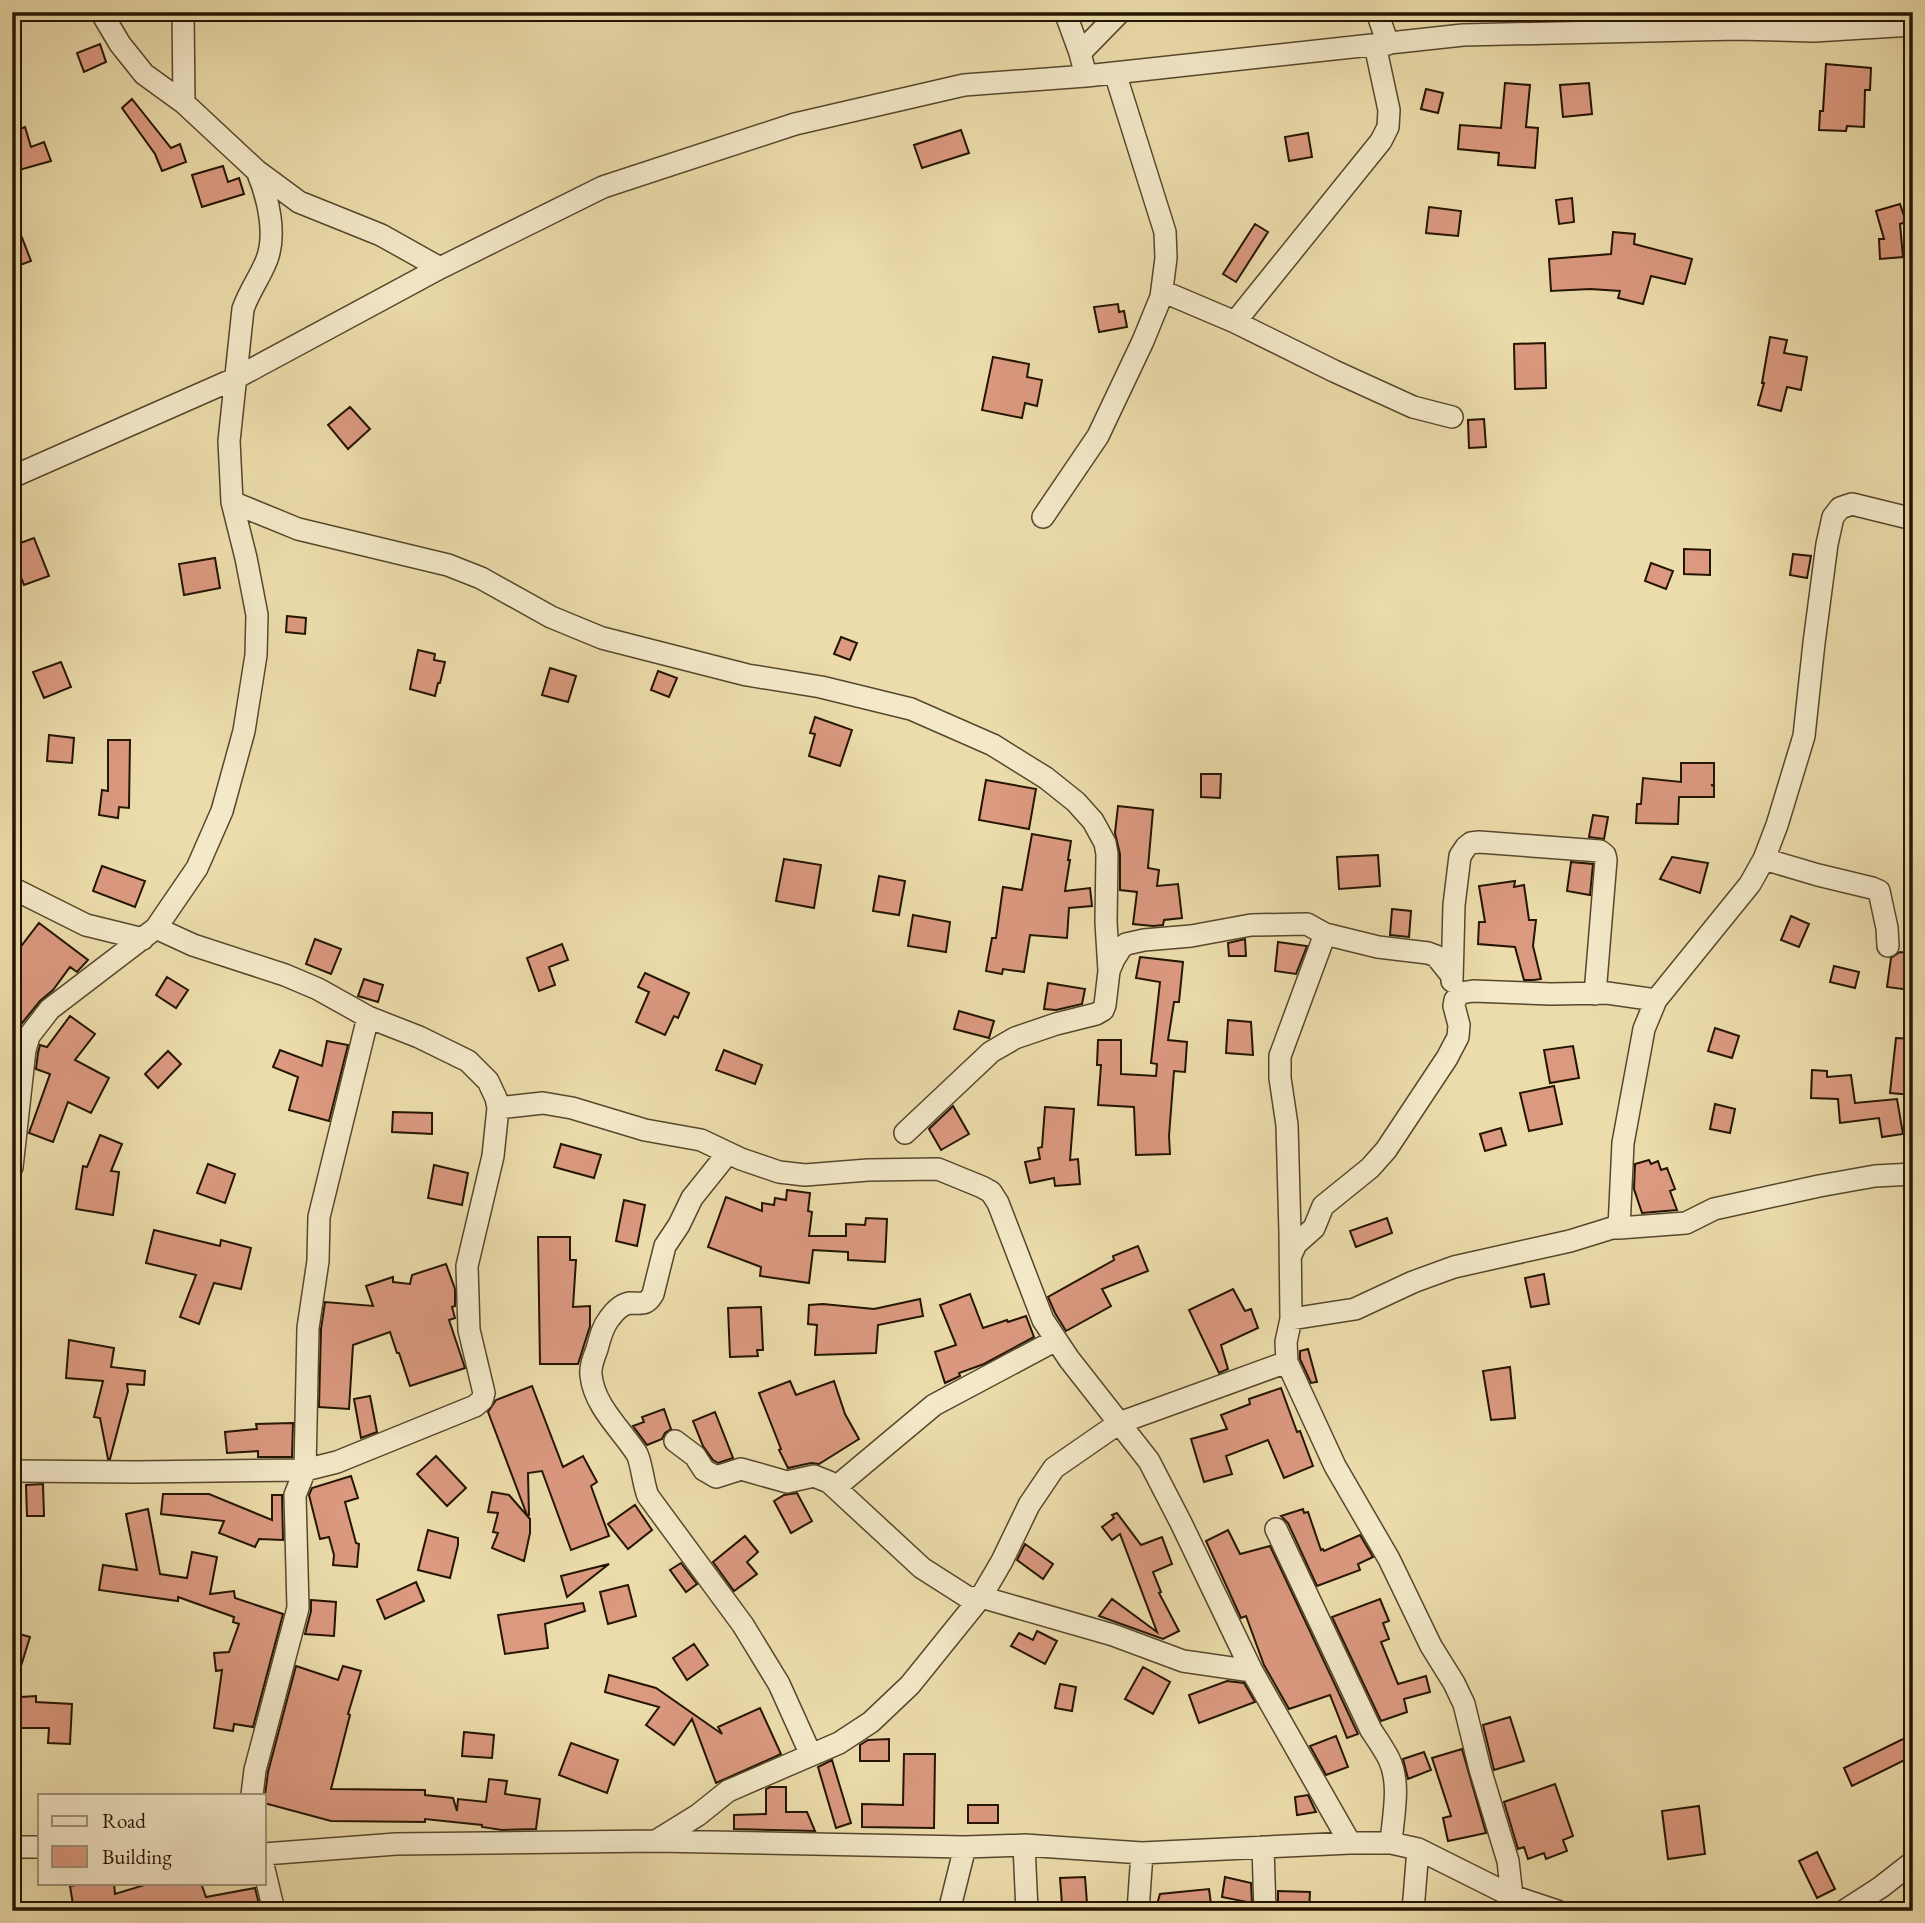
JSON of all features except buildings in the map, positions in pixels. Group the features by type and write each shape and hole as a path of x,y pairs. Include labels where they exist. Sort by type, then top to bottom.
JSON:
{"street":[{"path":"102,12 121,44 144,74 184,103 257,171 299,202 381,235 440,268"},
{"path":"183,12 184,103"},
{"path":"1065,12 1086,76"},
{"path":"1080,53 1120,12"},
{"path":"1235,322 1381,141 1388,127 1389,110 1377,12"},
{"path":"12,477 234,379 440,268 603,187 795,124 964,85 1086,76 1463,35 1814,30 1913,25"},
{"path":"1043,517 1098,436 1143,341 1162,291 1167,258 1165,232 1115,73"},
{"path":"12,1167 24,1051 29,1036 50,1009 149,933 197,868 222,811 244,731 256,655 257,615 232,502 229,441 243,309 271,249 272,228 257,171"},
{"path":"1162,291 1235,322 1413,407 1452,417"},
{"path":"232,502 298,528 448,565 481,578 551,617 602,638 747,676 821,687 911,709 993,746 1046,778 1076,802 1093,821 1107,854 1109,971 1103,1010 1056,1024 1002,1045 991,1052 905,1133"},
{"path":"1619,1228 1623,1143 1644,1029 1656,1000 1750,884 1764,859 1804,736 1827,544 1833,517 1840,508 1853,504 1913,519"},
{"path":"1291,1255 1296,1244 1314,1228 1322,1206 1370,1168 1386,1150 1458,1037 1460,1030 1454,1006 1452,976 1454,905 1460,856 1466,847 1479,842 1600,851 1605,855 1595,994"},
{"path":"1764,859 1879,891 1888,946"},
{"path":"12,888 86,925 149,933 193,945 285,975 318,989 368,1017 419,1037 468,1061 488,1081 498,1108 493,1156 467,1266 469,1330 484,1392 482,1401 337,1462 305,1470 12,1472 12,1458"},
{"path":"1109,971 1121,948 1131,943 1251,925 1307,924 1325,934 1378,947 1428,953 1436,956 1452,976"},
{"path":"1325,934 1280,1056 1280,1078 1287,1125 1291,1255 1291,1319 1286,1342 1287,1362 1335,1466 1389,1559 1431,1646 1464,1704 1480,1769 1508,1861 1512,1896"},
{"path":"1455,1000 1466,991 1608,993 1656,1000"},
{"path":"251,1794 255,1770 298,1608 295,1495 305,1470 308,1328 318,1261 319,1217 368,1017"},
{"path":"498,1108 543,1103 572,1108 645,1130 701,1140 779,1172 805,1175 868,1170 938,1169 991,1192 998,1203 1044,1320 1056,1340 1149,1461 1252,1671 1350,1843"},
{"path":"728,1153 692,1198 665,1246 650,1300 644,1304 624,1305 610,1317 602,1329 591,1375 594,1390 607,1414 638,1457 643,1483 649,1496 743,1625 765,1660 779,1684 811,1755"},
{"path":"1291,1319 1355,1309 1413,1282 1454,1267 1570,1241 1612,1228 1686,1223 1714,1209 1819,1186 1875,1176 1913,1174"},
{"path":"836,1486 934,1405 1056,1340"},
{"path":"656,1841 698,1815 728,1791 839,1743 870,1722 910,1685 981,1597 1029,1505 1054,1468 1119,1423 1287,1362"},
{"path":"675,1441 695,1456 704,1470 716,1477 741,1469 787,1482 817,1476 836,1486 922,1568 969,1598 981,1597 1113,1635 1183,1661 1252,1671"},
{"path":"1276,1530 1371,1730 1390,1760 1395,1797 1391,1843"},
{"path":"266,1854 396,1844 656,1841 965,1847 1024,1845 1142,1853 1391,1843 1418,1849 1512,1896 1546,1909"},
{"path":"1024,1845 1027,1911"},
{"path":"12,1847 38,1847"},
{"path":"948,1911 965,1847"},
{"path":"1262,1847 1265,1911"},
{"path":"1413,1911 1418,1849"},
{"path":"1138,1911 1142,1853"},
{"path":"1844,1911 1913,1862"},
{"path":"266,1877 274,1911"}]}
